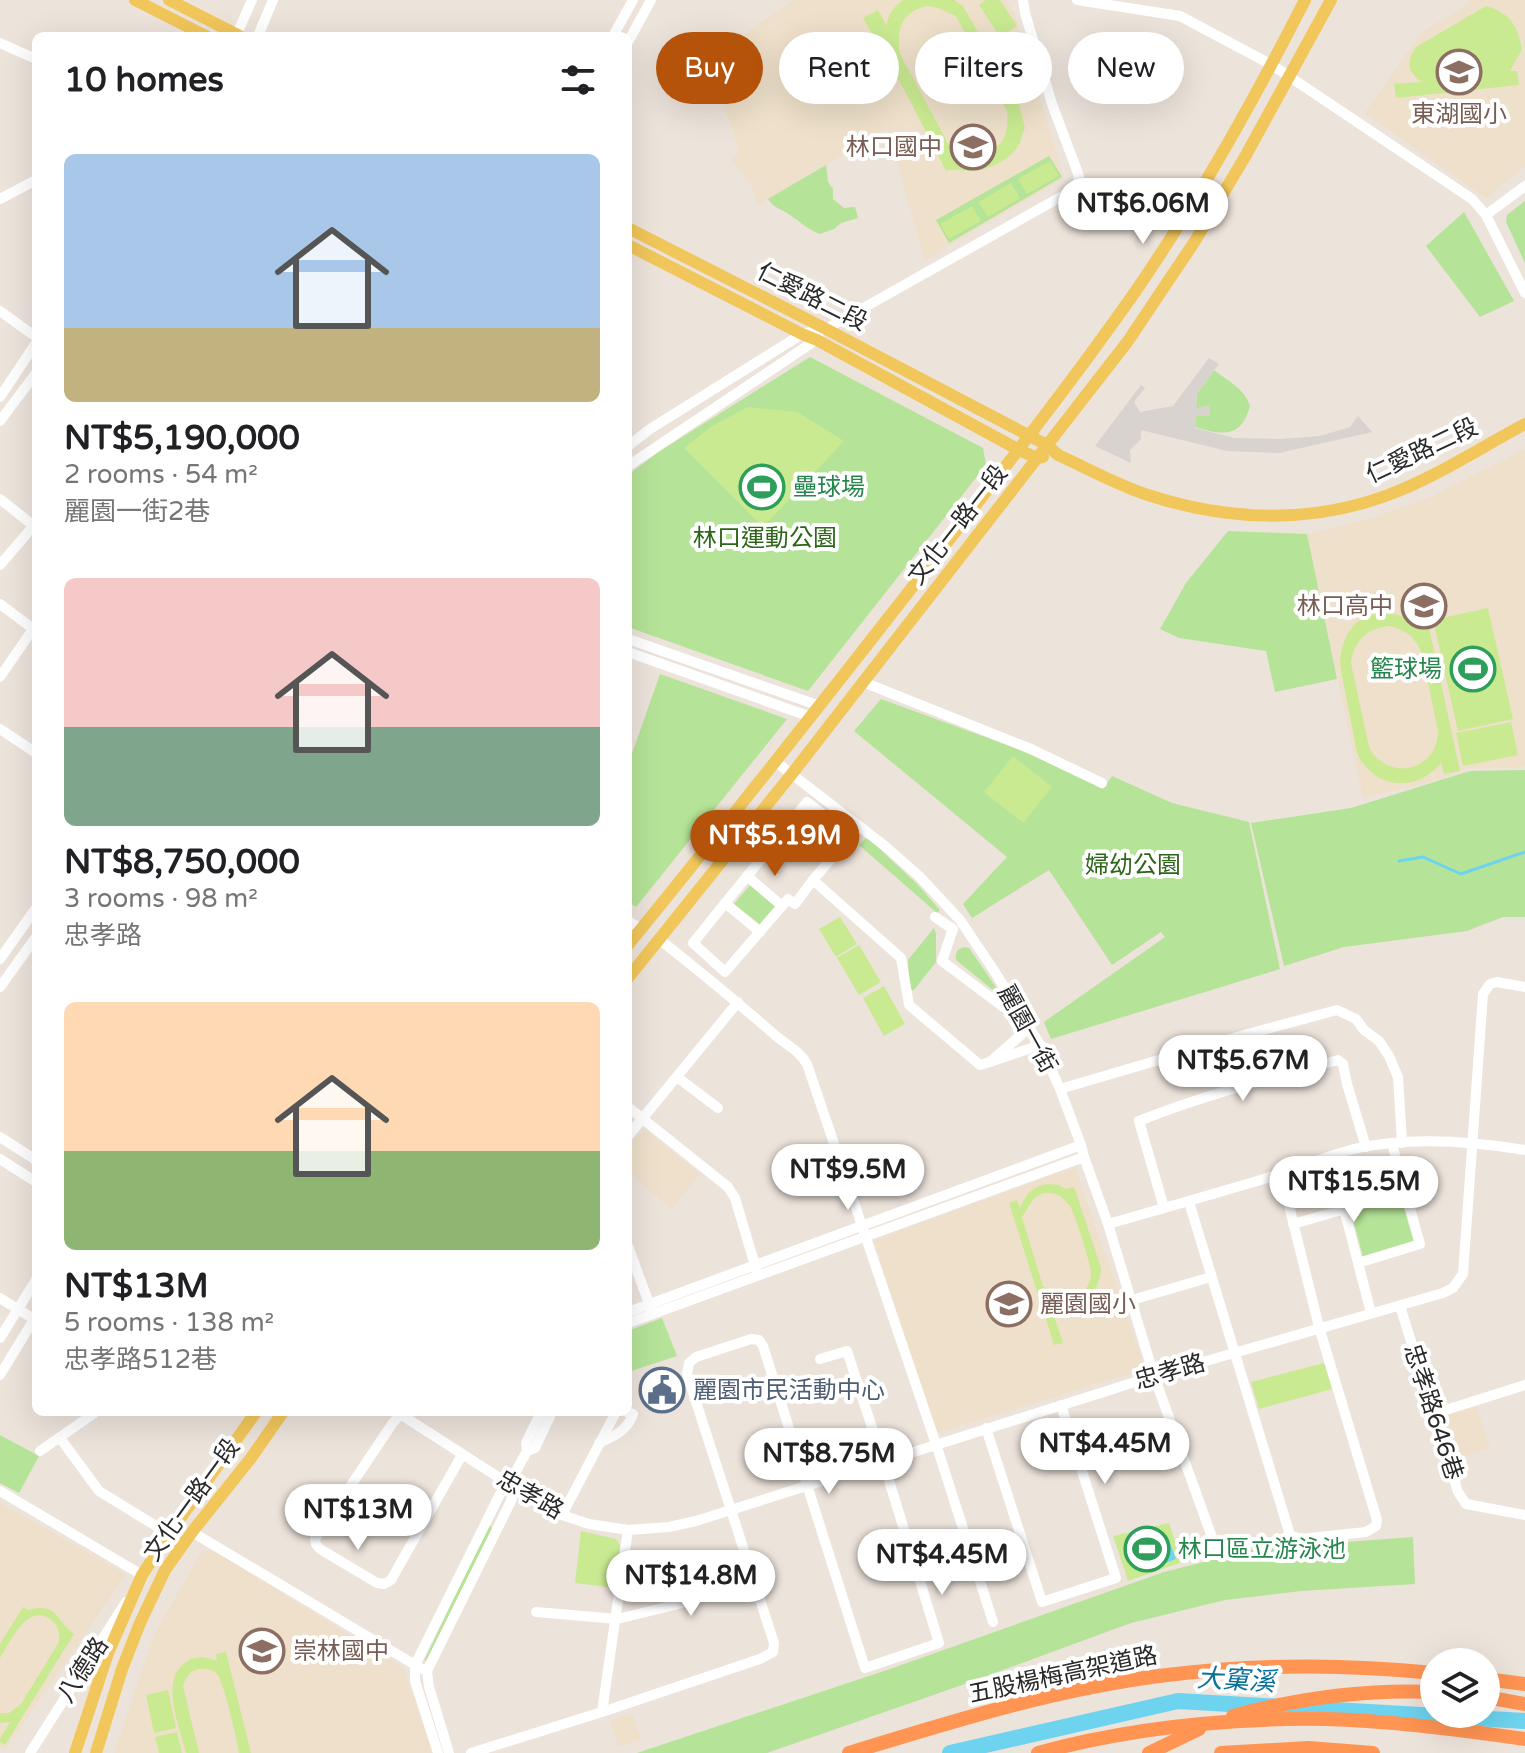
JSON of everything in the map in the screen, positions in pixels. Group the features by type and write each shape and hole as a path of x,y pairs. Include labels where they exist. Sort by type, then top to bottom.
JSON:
{"highway":[{"name":"五股楊梅高架道路","path":"849,1753 935,1726 1030,1702 1166,1675 1304,1667 1420,1672"},
{"path":"1500,1681 1525,1684"},
{"path":"1149,1753 1189,1732 1271,1705 1361,1693 1420,1692"},
{"path":"1500,1700 1525,1704"},
{"path":"1038,1753 1155,1728 1263,1719 1342,1720 1438,1727 1525,1739"},
{"path":"1221,1753 1308,1748 1373,1753"}],"main road":[{"path":"135,0 198,32"},
{"path":"169,0 232,32"},
{"name":"文化一路一段","path":"632,940 816,712 1030,436 1136,290 1207,179 1305,0"},
{"name":"文化一路一段","path":"632,973 791,775 1128,341 1179,267 1239,167 1331,0"},
{"name":"仁愛路二段","path":"632,230 1030,436 1058,455 1143,494 1181,506 1240,516 1289,516 1347,508 1390,494 1525,424"},
{"name":"仁愛路二段","path":"632,247 817,340 1037,458"},
{"path":"1037,458 1058,455"},
{"name":"文化一路一段","path":"75,1753 108,1653 139,1581 253,1416"},
{"name":"文化一路一段","path":"96,1753 122,1669 165,1570 280,1416"}],"street":[{"path":"239,32 252,0"},
{"path":"260,32 273,0"},
{"path":"615,32 633,0"},
{"path":"632,35 651,0"},
{"path":"632,443 802,334 826,329 1073,190 1079,176 1052,104 1023,0"},
{"path":"1077,0 1180,16 1272,65 1472,199 1486,215 1525,293"},
{"path":"0,43 32,57"},
{"path":"0,199 32,182"},
{"path":"1486,215 1525,186"},
{"path":"0,311 32,334"},
{"path":"632,463 817,340 826,329"},
{"path":"0,397 32,349"},
{"path":"764,358 772,369"},
{"path":"0,421 32,378"},
{"path":"650,429 662,443"},
{"path":"0,499 32,522"},
{"path":"0,565 32,528"},
{"path":"0,604 32,628"},
{"path":"0,677 32,633"},
{"path":"632,641 816,712"},
{"path":"632,653 816,712"},
{"path":"863,682 1031,749 1102,783"},
{"path":"0,729 32,750"},
{"name":"麗園一街","path":"776,762 920,877 960,920 1030,1027 1060,1089 1081,1145 1154,1376 1217,1551"},
{"path":"850,836 807,802 693,943 725,972 788,899 795,904 859,826"},
{"path":"747,876 782,906"},
{"path":"813,880 901,958 909,1005 980,1065 1040,1045"},
{"path":"725,903 760,932"},
{"path":"2,953 32,913"},
{"path":"935,917 953,929 942,961 1030,1027 990,1062"},
{"path":"632,923 641,929"},
{"path":"659,939 801,1054 807,1064 993,1622"},
{"path":"0,987 32,943"},
{"name":"忠孝路","path":"404,1416 562,1515 589,1524 628,1530 669,1527 1154,1376 1453,1288 1463,1274 1483,994 1490,984 1497,982 1525,987"},
{"path":"632,1131 738,1002"},
{"path":"1060,1089 1337,1010 1356,1019 1364,1030 1379,1041 1398,1077 1397,1143 1405,1192 1420,1244 1358,1263"},
{"path":"1164,1208 1139,1121 1229,1089 1338,1060 1343,1064 1366,1147"},
{"path":"677,1077 718,1108"},
{"path":"632,1110 728,1187 735,1198 757,1272"},
{"path":"0,1137 32,1157"},
{"path":"1108,1224 1189,1202 1354,1149 1397,1143 1472,1143 1525,1150"},
{"path":"757,1272 861,1226 1081,1145"},
{"path":"632,1321 652,1310 866,1237 1084,1157"},
{"path":"0,1159 32,1179"},
{"path":"1189,1202 1290,1535 1300,1539 1366,1532 1376,1526 1377,1520 1319,1327 1281,1173"},
{"path":"1293,1224 1405,1192"},
{"path":"1344,1209 1371,1313"},
{"path":"632,1257 652,1310"},
{"path":"1132,1300 1211,1277"},
{"path":"0,1338 32,1287"},
{"path":"0,1298 32,1316"},
{"name":"忠孝路646巷","path":"1400,1306 1458,1492 1466,1504 1525,1515"},
{"path":"632,1312 652,1310"},
{"path":"0,1375 32,1322"},
{"path":"471,1753 602,1712 773,1652 774,1643 687,1374 689,1363 696,1357 751,1339 759,1340 763,1346 865,1668 939,1643 847,1351 820,1359"},
{"path":"1433,1414 1525,1385"},
{"path":"986,1428 1042,1602 1116,1578 1061,1405"},
{"path":"599,1443 630,1424 632,1414"},
{"path":"40,1451 90,1416"},
{"path":"398,1416 315,1539 320,1549 377,1583 384,1584 391,1580 462,1455"},
{"path":"438,1753 415,1681 415,1665 500,1494 527,1451 526,1443 539,1416"},
{"path":"527,1451 535,1448 550,1416"},
{"path":"562,1515 614,1416"},
{"path":"60,1438 99,1491 169,1534"},
{"path":"449,1753 427,1671 512,1499 509,1484"},
{"path":"0,1491 139,1581"},
{"path":"602,1712 628,1530"},
{"path":"192,1532 427,1671"},
{"name":"八德路","path":"30,1753 139,1581"},
{"path":"536,1612 617,1619 755,1582"}],"shaded area":[{"name":"林口國中","path":"794,0 1006,0 1020,32 915,32 915,104 1042,104 1064,178 925,260 887,129 758,205 750,182 732,160 739,150 724,104 763,104 763,32 747,32"},
{"name":"東湖國小","path":"1468,0 1525,0 1525,166 1486,198 1365,113 1422,32 1470,3"},
{"path":"1209,358 1219,364 1197,394 1196,408 1210,405 1210,416 1196,416 1195,428 1234,438 1281,439 1320,436 1350,427 1358,416 1372,432 1279,453 1227,451 1141,430 1141,439 1130,450 1131,463 1095,446 1141,385 1145,388 1134,402 1140,412 1173,406"},
{"name":"林口高中","path":"1525,449 1525,767 1468,769 1438,780 1363,798 1307,534 1369,519 1430,497"},
{"path":"646,1131 700,1174 671,1209 632,1175 632,1142"},
{"name":"麗園國小","path":"1075,1167 1145,1369 936,1433 874,1240"},
{"path":"1476,1406 1490,1448 1455,1459 1442,1422 1444,1416"},
{"path":"0,1503 126,1574 5,1750 0,1747"},
{"name":"崇林國中","path":"202,1551 214,1551 403,1668 433,1753 114,1753 154,1635"},
{"path":"632,1714 641,1739 619,1747 610,1721"}],"green space":[{"path":"903,0 954,0 963,6 978,32 965,32 956,16 927,6 906,17 899,37 899,32 871,32 863,18 878,10 887,26 894,8"},
{"path":"986,0 1000,0 1017,26 1008,32 997,32 979,5"},
{"path":"1486,6 1507,16 1518,33 1522,49 1510,71 1517,71 1519,85 1396,98 1394,84 1422,82 1410,66 1416,47"},
{"path":"899,37 900,54 915,82 915,104 927,104 950,147 971,155 994,150 1004,138 1007,124 1007,111 1003,104 1019,104 1025,128 1021,140 1013,152 994,165 972,171 946,171 899,81"},
{"path":"1049,156 1062,177 949,243 936,220"},
{"path":"1050,161 1059,176 1027,194 1018,179"},
{"path":"826,165 833,199 844,208 855,207 858,218 820,234 775,207 768,199"},
{"path":"1011,183 1020,198 988,217 979,202"},
{"path":"1525,201 1525,263 1506,222 1507,215"},
{"path":"972,206 981,221 949,239 940,224"},
{"path":"1464,212 1514,301 1480,317 1426,246"},
{"name":"林口運動公園","path":"810,357 983,448 986,465 808,691 632,628 632,472 660,451"},
{"path":"1214,370 1240,390 1250,406 1241,424 1229,432 1195,427 1196,416 1210,416 1196,408 1197,394"},
{"name":"壘球場","path":"748,407 797,412 844,441 763,527 684,448 712,426"},
{"path":"1228,531 1307,534 1337,679 1275,692 1266,651 1179,638 1160,629 1186,583"},
{"path":"1423,599 1460,771 1444,774 1441,763 1420,779 1396,783 1374,774 1357,753 1340,665 1346,637 1353,627 1371,615 1396,615 1411,619 1408,602","holes":["1394,627 1409,635 1422,654 1438,731 1436,745 1430,755 1411,768 1388,765 1377,758 1369,747 1351,663 1362,637 1380,628"]},
{"name":"籃球場","path":"1488,608 1513,719 1458,731 1433,620"},
{"path":"660,674 787,719 636,907 632,904 632,754"},
{"name":"婦幼公園","path":"881,699 1021,750 1103,789 1112,776 1172,803 1249,822 1280,969 1051,1039 1044,1022 1165,937 1161,932 1112,965 1049,870 972,918 963,904 1007,857 854,731"},
{"path":"1511,722 1518,755 1463,766 1456,733"},
{"path":"1013,756 1052,787 1023,823 984,792"},
{"path":"1525,770 1525,917 1503,917 1467,931 1344,947 1284,966 1251,823 1351,808 1470,771"},
{"path":"867,837 917,884 940,910 937,913 859,845"},
{"path":"750,885 777,906 761,925 734,904"},
{"path":"840,917 857,944 836,957 819,929"},
{"path":"934,928 936,962 914,990 910,990 908,960"},
{"path":"859,945 881,982 859,995 837,958"},
{"path":"969,948 1004,999 956,960 957,951"},
{"path":"884,986 905,1024 884,1036 863,998"},
{"path":"1048,1184 1066,1189 1074,1187 1101,1268 1096,1287 1086,1300 1070,1306 1050,1304 1063,1343 1054,1345 1009,1203 1017,1200 1020,1208 1030,1192","holes":["1043,1193 1059,1196 1070,1206 1079,1229 1091,1273 1089,1283 1080,1293 1065,1295 1043,1286 1022,1217 1034,1198"]},
{"path":"1401,1198 1414,1243 1363,1257 1351,1212"},
{"path":"662,1318 677,1356 632,1371 632,1329"},
{"path":"1324,1363 1332,1389 1259,1409 1251,1382"},
{"path":"0,1435 39,1456 19,1493 0,1483"},
{"name":"林口區立游泳池","path":"1169,1523 1182,1562 1128,1581 1113,1536"},
{"path":"488,1527 492,1529 424,1661"},
{"path":"581,1531 616,1539 620,1545 615,1588 575,1583"},
{"path":"1413,1537 1415,1584 1301,1591 1225,1600 1131,1623 767,1753 637,1753 887,1670 1164,1572 1255,1549"},
{"path":"23,1607 51,1611 74,1634 5,1745 0,1738 10,1722 0,1723 0,1713 9,1713 21,1704 59,1642 58,1629 53,1621 41,1615 33,1616 20,1627 0,1658 0,1644"},
{"path":"226,1652 251,1753 239,1753 220,1679 214,1671 202,1669 191,1672 183,1686 199,1753 186,1753 176,1718 174,1680 186,1662 202,1657 217,1661 216,1654"},
{"path":"168,1690 176,1728 154,1733 146,1695"},
{"path":"177,1732 182,1753 159,1753 155,1737"}],"water":[{"path":"1167,1535 1176,1559 1144,1571 1136,1547"}],"waterway":[{"path":"1399,861 1423,857 1461,874 1525,852"},
{"name":"大窠溪","path":"950,1753 1178,1701 1525,1721"}],"place":[{"name":"東湖國小","path":"1459,72"},
{"name":"林口國中","path":"973,147"},
{"name":"壘球場","path":"762,487"},
{"name":"林口高中","path":"1424,606"},
{"name":"籃球場","path":"1473,669"},
{"name":"麗園國小","path":"1009,1304"},
{"name":"麗園市民活動中心","path":"662,1390"},
{"name":"林口區立游泳池","path":"1147,1549"},
{"name":"崇林國中","path":"262,1651"}]}
